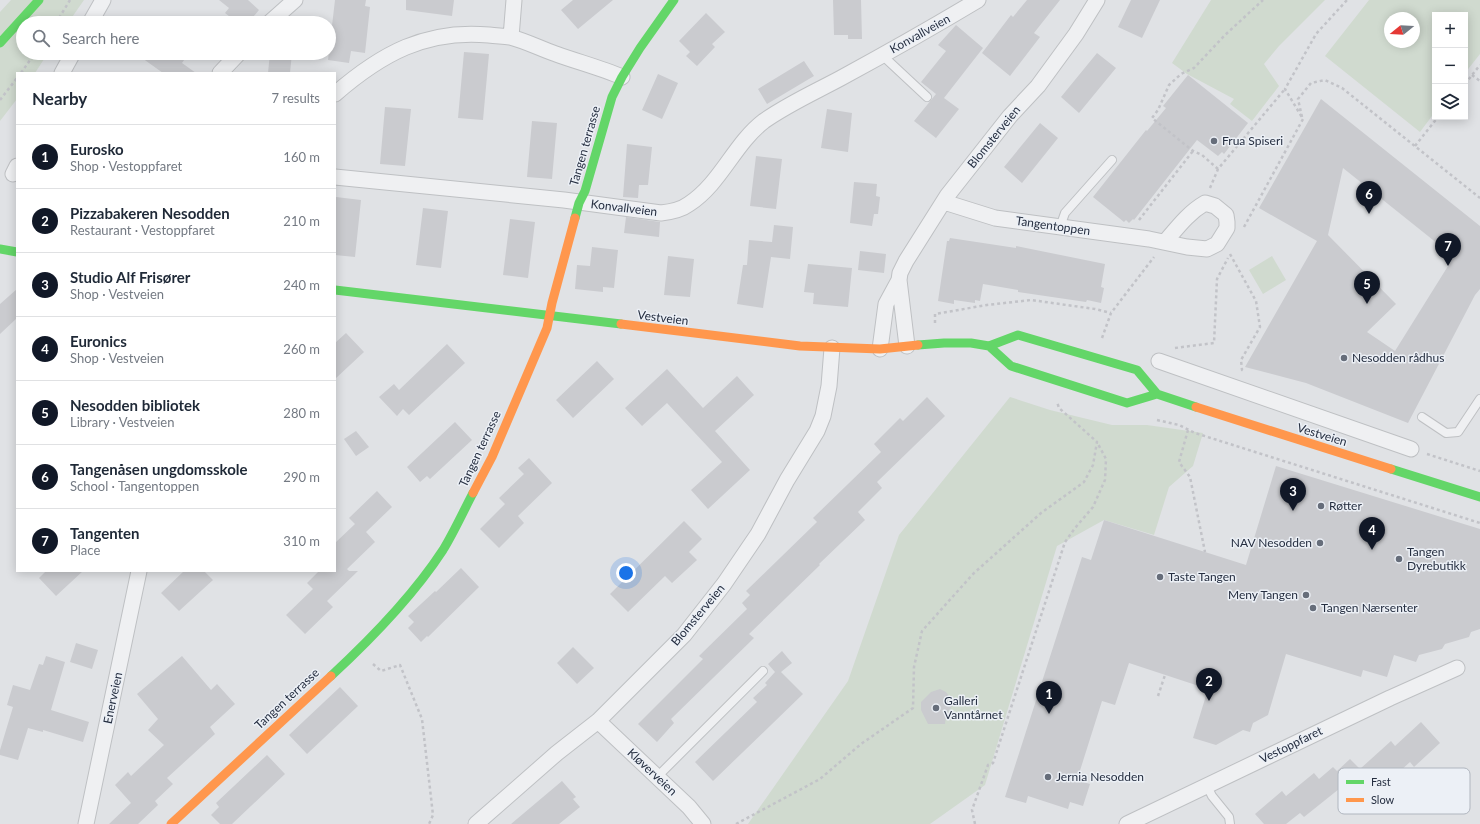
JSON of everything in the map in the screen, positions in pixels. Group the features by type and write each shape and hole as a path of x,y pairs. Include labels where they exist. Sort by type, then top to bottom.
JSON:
{"main road":[{"path":"25,16 39,0"},
{"name":"Tangen terrasse","path":"171,824 360,649 410,594 443,550 492,457 547,328 552,303 579,203 585,191 612,97 622,77 640,48 674,0"},
{"path":"0,43 16,26"},
{"path":"0,249 16,252"},
{"name":"Vestveien","path":"336,290 800,346 880,349 944,343 971,343 989,346 1018,335 1137,370 1158,394 1480,497"},
{"path":"989,346 1011,366 1127,403 1158,394"}],"street":[{"path":"94,16 103,0"},
{"path":"277,16 295,0"},
{"path":"511,37 514,0"},
{"name":"Konvallveien","path":"336,177 661,213 672,211 689,205 701,195 725,167 744,141 764,122 802,98 882,55 978,0"},
{"name":"Blomsterveien","path":"907,346 899,280 900,273 906,261 960,179 1010,116 1038,86 1076,34 1097,0"},
{"path":"336,93 357,75 379,60 393,53 430,39 464,34 511,37 622,77"},
{"path":"63,72 69,60"},
{"path":"221,72 232,60"},
{"name":"Tangentoppen","path":"944,202 995,218 1208,249 1217,244 1227,228 1228,222 1226,216 1215,206 1204,203"},
{"path":"1165,242 1184,220 1204,203"},
{"name":"Blomsterveien","path":"880,349 886,304 899,280"},
{"name":"Blomsterveien","path":"476,824 557,753 598,721 684,635 724,584 758,534 787,480 817,431 823,416 829,386 832,348"},
{"path":"1159,361 1411,449"},
{"name":"Enerveien","path":"86,824 139,572"},
{"name":"Vestoppfaret","path":"1127,824 1390,698 1457,668"},
{"name":"Kløverveien","path":"598,721 689,807 703,824"}],"lane":[{"name":"Konvallveien","path":"882,55 927,97"},
{"path":"1060,227 1065,213 1112,160"},
{"path":"1422,417 1446,433 1458,432 1480,399"},
{"path":"657,777 763,671"},
{"path":"1207,786 1212,796 1229,817 1230,824"}],"path":[{"path":"60,16 70,0"},
{"path":"1218,169 1152,118 1158,110 1169,86 1182,74 1194,68 1225,35 1263,0"},
{"path":"1298,66 1316,34 1347,0"},
{"path":"22,72 30,60"},
{"path":"1468,80 1480,65"},
{"path":"1472,75 1480,81"},
{"path":"0,100 16,79"},
{"path":"1303,119 1298,99 1311,83 1325,80 1342,88 1480,198"},
{"path":"1204,203 1218,169 1285,89"},
{"path":"1415,146 1436,120"},
{"path":"1127,236 1193,151"},
{"path":"1101,340 1111,313 1165,242"},
{"path":"1230,254 1256,301 1260,326 1241,360 1242,370 1247,374"},
{"path":"935,330 935,314 987,305 1031,300 1095,309 1111,313"},
{"path":"975,824 972,810 988,765 993,763 1065,542 1093,507 1105,480 1106,459 1097,442 1059,408 1056,398"},
{"path":"1157,420 1179,425 1188,430 1480,523"},
{"path":"1188,430 1179,462 1190,477 1205,552"},
{"path":"736,824 820,779 861,744 913,708 914,667 922,631 973,574 1041,513 1084,482 1093,465 1097,442"},
{"path":"1411,449 1480,471"},
{"path":"360,649 381,671 400,665 422,719 433,815 429,824"},
{"path":"1158,696 1165,675"}],"shaded area":[{"path":"11,0 84,0 73,16 16,16 16,60 43,60 36,72 16,72 16,100 0,121 0,12"},
{"path":"1211,0 1325,0 1279,46 1264,64 1279,86 1252,121 1230,104 1234,99 1187,74 1172,63"},
{"path":"1369,0 1480,0 1480,54 1468,69 1468,12 1432,12 1432,116 1420,132 1325,56"},
{"path":"1272,256 1286,280 1263,294 1249,270"},
{"path":"1010,397 1050,410 1112,425 1147,425 1203,433 1193,466 1169,487 1154,535 1104,520 1057,546 985,785 930,824 748,824 848,681 899,535"}],"building":[{"path":"219,0 248,0 259,10 254,16 229,16 225,13 229,8"},
{"path":"335,0 366,0 365,6 370,7 365,53 351,51 349,63 328,60 336,60 336,16 333,16"},
{"path":"406,0 454,0 452,16 406,10"},
{"path":"573,0 613,0 578,29 561,10"},
{"path":"833,0 861,0 862,39 848,39 848,35 834,35"},
{"path":"1027,0 1060,0 1034,33 1040,37 1010,76 982,53 1011,15 1013,17"},
{"path":"1131,0 1160,0 1142,38 1118,27"},
{"path":"706,13 725,32 712,44 715,47 697,66 686,56 690,52 679,41"},
{"path":"956,25 983,48 944,98 959,109 936,138 914,121 936,94 921,82 946,51 938,45"},
{"path":"464,52 489,54 483,120 458,118"},
{"path":"1097,53 1116,68 1079,113 1061,97"},
{"path":"145,60 184,60 182,63 195,72 162,72"},
{"path":"269,60 291,60 290,72 268,72"},
{"path":"804,61 814,76 767,104 758,89"},
{"path":"658,74 678,83 662,119 642,110"},
{"path":"1188,75 1248,123 1224,154 1222,152 1218,156 1197,140 1134,220 1133,219 1129,223 1126,220 1124,222 1093,197 1146,130 1147,131 1166,108 1163,106"},
{"path":"1321,99 1480,226 1480,289 1475,295 1408,423 1306,383 1245,367 1317,241 1259,208","holes":["1343,168 1448,252 1454,246 1458,250 1395,351 1367,332 1396,304 1328,235"]},
{"path":"385,107 411,109 405,166 380,164"},
{"path":"827,109 852,113 848,152 821,148"},
{"path":"532,121 557,123 552,179 527,177"},
{"path":"1040,123 1058,138 1022,183 1004,167"},
{"path":"627,144 652,147 648,185 639,185 638,198 623,197"},
{"path":"756,156 782,159 776,209 750,206"},
{"path":"854,182 877,184 876,196 880,197 878,214 874,214 872,226 850,223"},
{"path":"336,197 361,200 355,257 336,255"},
{"path":"423,208 448,211 441,268 416,265"},
{"path":"626,217 660,222 659,237 624,233"},
{"path":"510,219 535,222 528,278 503,275"},
{"path":"774,225 793,227 790,259 771,257 763,308 737,304 743,265 747,265 749,240 772,242"},
{"path":"950,238 1016,248 1016,246 1105,264 1101,287 1104,288 1101,303 1018,292 1018,290 983,284 980,301 975,300 975,303 954,300 954,304 938,301 947,241 949,241"},
{"path":"592,247 618,250 614,288 603,287 603,292 575,289 577,265 590,266"},
{"path":"860,251 886,254 884,273 858,270"},
{"path":"668,256 694,259 690,297 664,295"},
{"path":"808,264 852,268 848,307 813,304 814,293 804,292"},
{"path":"16,290 16,319 0,334 0,304"},
{"path":"346,333 364,352 336,378 336,342"},
{"path":"447,344 465,363 409,415 403,409 397,416 379,397 394,384 399,390"},
{"path":"597,361 614,379 573,418 556,400"},
{"path":"667,369 703,408 737,376 754,395 715,431 750,470 708,509 691,490 722,462 667,403 642,426 625,408"},
{"path":"927,397 945,416 877,482 882,488 858,512 865,520 749,634 754,638 671,719 674,723 657,742 638,724 703,659 699,656 747,609 742,603 750,595 746,591 817,522 813,518 881,452 874,444 900,418 903,421"},
{"path":"455,422 472,440 430,479 427,476 420,482 407,467"},
{"path":"356,431 369,447 356,456 344,439"},
{"path":"529,458 552,483 518,516 524,523 499,548 480,529 505,504 499,498 524,474 518,468"},
{"path":"1276,466 1480,529 1480,629 1471,632 1469,637 1445,644 1442,649 1419,655 1416,662 1394,655 1387,677 1363,670 1361,677 1286,654 1268,715 1253,723 1250,732 1243,730 1216,745 1193,738 1208,689 1129,663 1115,705 1102,701 1077,780 1090,784 1083,806 1070,802 1068,809 1028,796 1026,803 1005,797 1082,557 1091,560 1104,520 1246,565"},
{"path":"377,491 392,507 366,532 375,542 347,569 349,571 358,571 327,601 333,607 305,634 286,615 313,589 307,583 318,572 336,572 336,542 355,524 349,518"},
{"path":"684,521 702,539 689,552 697,560 672,583 665,576 628,612 610,594"},
{"path":"461,568 479,587 421,642 408,628 414,622 408,616"},
{"path":"45,572 82,572 56,596 39,578"},
{"path":"183,572 205,572 213,580 179,611 161,593"},
{"path":"76,643 98,650 92,669 70,662"},
{"path":"573,647 594,668 577,684 557,663"},
{"path":"782,651 792,663 781,672 803,694 713,781 695,762 757,702 753,698 767,685 765,683 775,672 768,664"},
{"path":"46,656 65,662 51,710 89,722 83,742 43,730 43,732 28,728 18,760 0,755 0,750 13,707 7,705 13,685 30,690 39,664 43,665"},
{"path":"182,656 211,690 217,684 235,704 210,727 215,734 167,778 173,784 155,801 158,805 138,824 109,824 131,803 115,785 128,772 131,776 164,745 148,730 158,719 137,694"},
{"path":"340,687 358,706 307,754 289,735"},
{"name":"Galleri Vanntårnet","path":"940,689 946,692 952,700 952,706 946,715 945,724 928,724 921,710 921,702 931,692"},
{"path":"1421,722 1440,743 1414,767 1410,762 1403,768 1361,768 1391,741 1395,746"},
{"path":"267,755 285,774 232,824 220,824 211,815 219,807 216,803"},
{"path":"1350,759 1359,768 1340,768"},
{"path":"1333,767 1337,771 1338,770 1338,790 1304,817 1300,813 1286,824 1264,824 1255,814 1282,791 1286,796 1314,773 1319,779"},
{"path":"562,781 576,797 573,799 580,807 559,824 511,824"}],"traffic: fast":[{"path":"24,16 39,0"},
{"path":"575,218 579,203 585,191 612,97 622,77 640,48 674,0"},
{"path":"0,43 16,25"},
{"path":"0,249 16,252"},
{"path":"336,290 621,324"},
{"path":"918,345 971,343 989,346 1018,335 1137,370 1157,394 1196,407"},
{"path":"989,346 1011,366 1127,403 1157,394"},
{"path":"1391,469 1480,497"},
{"path":"331,676 376,632 418,584 443,550 473,493"}],"traffic: slow":[{"path":"473,493 492,457 547,328 552,303 575,218"},
{"path":"621,324 800,346 880,349 918,345"},
{"path":"1196,407 1391,469"},
{"path":"171,824 331,676"}],"place":[{"name":"Frua Spiseri","path":"1214,141"},
{"name":"Tangenåsen ungdomsskole","path":"1369,214"},
{"name":"Tangenten","path":"1448,266"},
{"name":"Nesodden bibliotek","path":"1367,304"},
{"name":"Nesodden rådhus","path":"1344,358"},
{"name":"Røtter","path":"1321,506"},
{"name":"Studio Alf Frisører","path":"1293,511"},
{"name":"NAV Nesodden","path":"1320,543"},
{"name":"Euronics","path":"1372,550"},
{"name":"Tangen Dyrebutikk","path":"1399,559"},
{"name":"Taste Tangen","path":"1160,577"},
{"name":"Meny Tangen","path":"1306,595"},
{"name":"Tangen Nærsenter","path":"1313,608"},
{"name":"Pizzabakeren Nesodden","path":"1209,701"},
{"name":"Galleri Vanntårnet","path":"936,708"},
{"name":"Eurosko","path":"1049,714"},
{"name":"Jernia Nesodden","path":"1048,777"}]}
